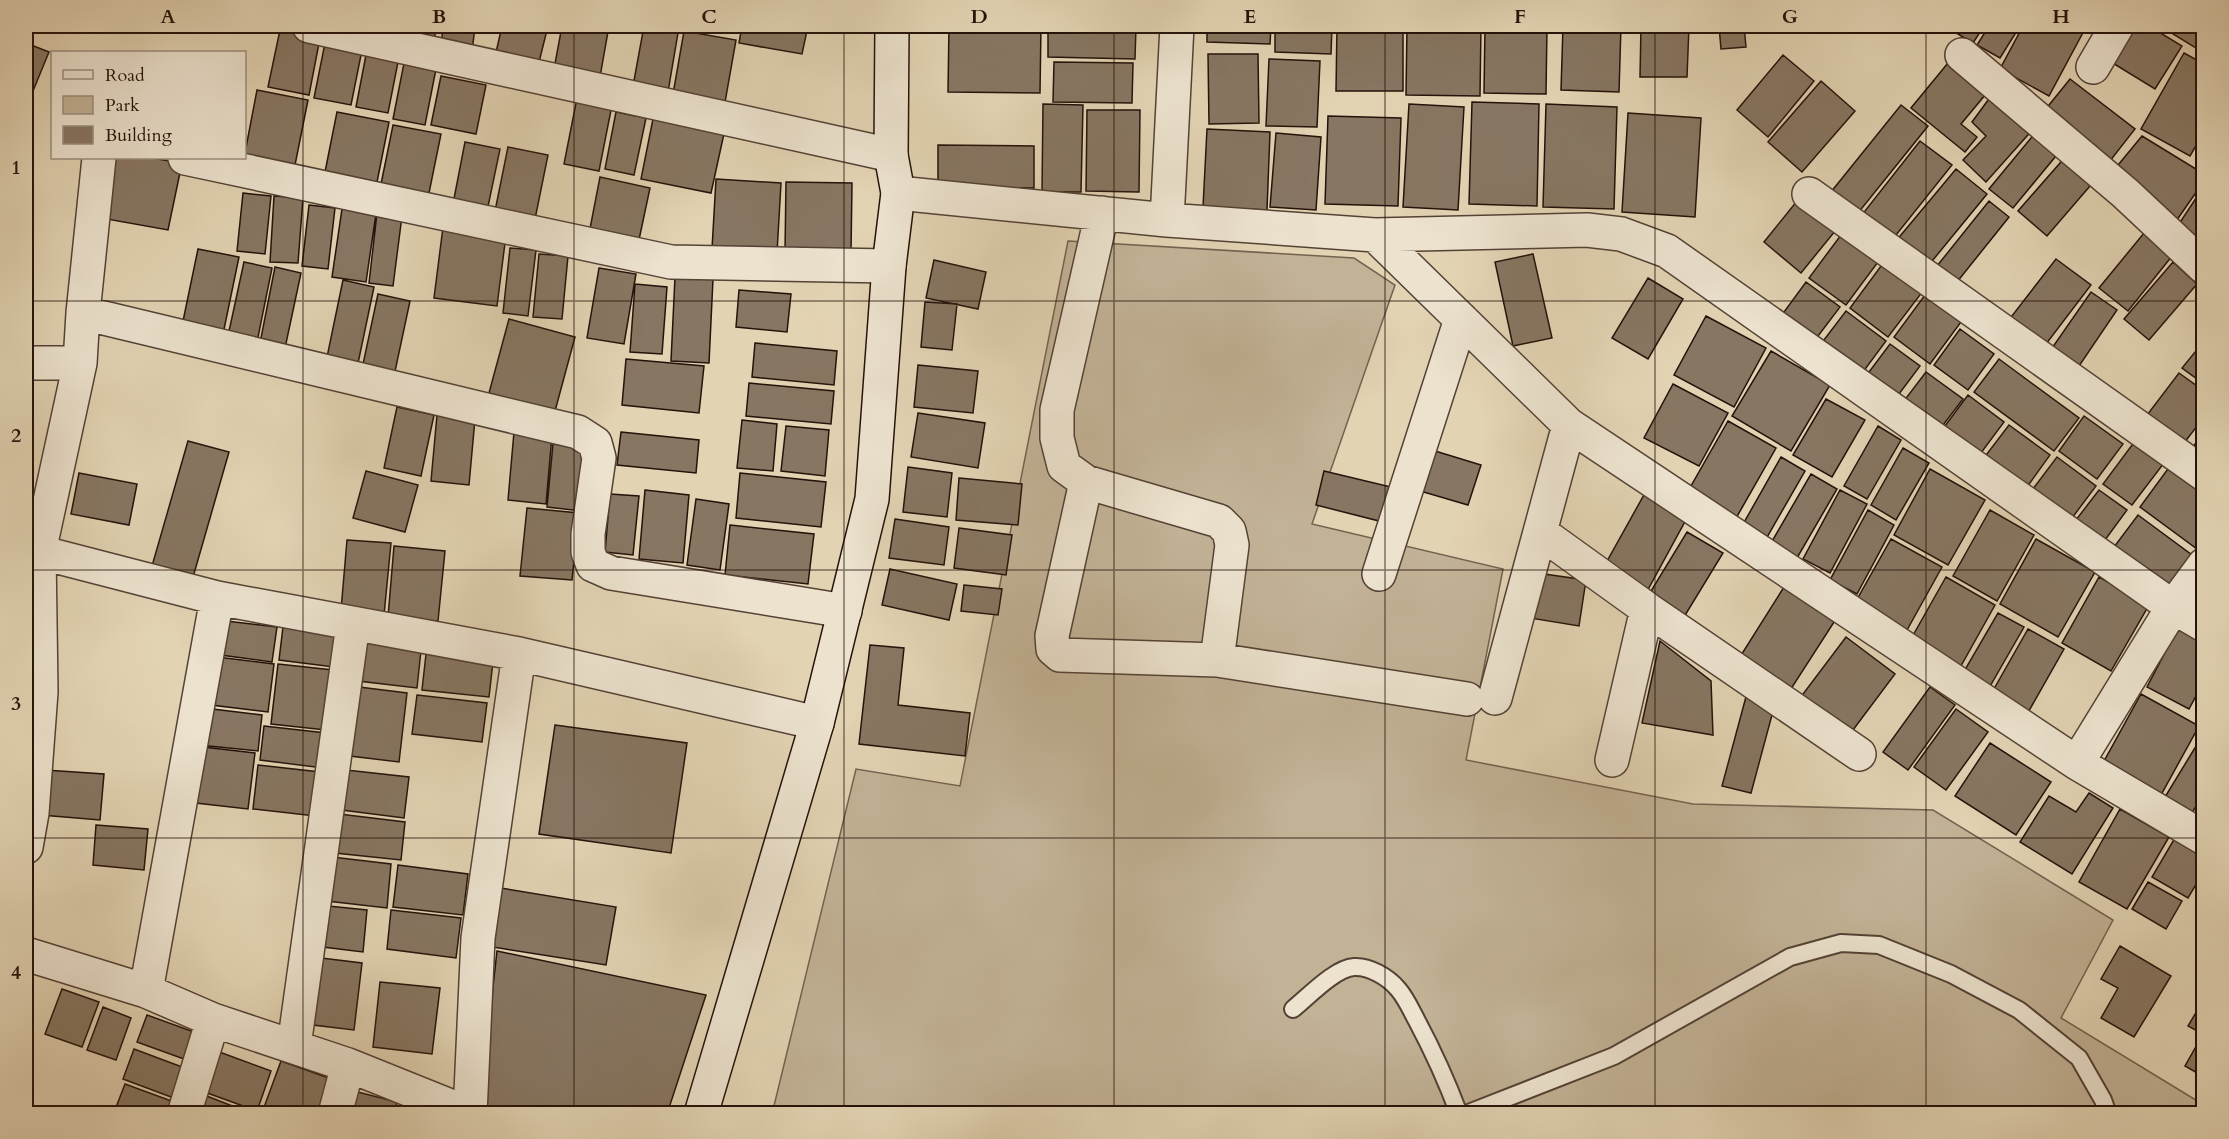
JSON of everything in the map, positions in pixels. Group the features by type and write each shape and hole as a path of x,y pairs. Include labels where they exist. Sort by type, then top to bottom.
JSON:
{"street":[{"path":"309,26 891,155"},
{"path":"701,1113 817,723 872,499 889,266 898,193 891,155 892,26"},
{"path":"1167,220 1177,26"},
{"path":"2093,67 2109,28"},
{"path":"1962,56 2126,193 2204,267"},
{"path":"26,848 32,813 40,692 39,552 80,363 99,159"},
{"path":"190,159 671,262 889,266"},
{"path":"898,193 1167,220 1375,235 1587,230 1621,234 1667,251 2173,607 2204,625"},
{"path":"1809,194 2204,474"},
{"path":"1102,213 1057,410 1057,438 1064,466 1086,482 1220,521 1229,531 1232,545 1217,660"},
{"path":"1375,235 1569,425 2077,764 2204,838"},
{"path":"83,313 578,432 595,443 599,458 588,534 588,552 593,565 611,573 845,611"},
{"path":"1379,574 1461,320"},
{"path":"26,363 80,363"},
{"path":"1086,482 1052,636 1053,649 1060,656 1217,660 1481,698 1540,532 1569,425"},
{"path":"1540,532 1647,609 1859,754"},
{"path":"39,552 217,598 519,654 817,723"},
{"path":"2077,764 2173,607 2204,565"},
{"path":"146,991 217,598"},
{"path":"1612,760 1647,609"},
{"path":"294,1046 353,624"},
{"path":"27,961 146,991 213,1020 348,1065 470,1113 478,938 519,654"},
{"path":"184,1113 213,1020"},
{"path":"335,1113 348,1065"}],"lane":[{"path":"1466,1113 1614,1056 1790,957 1841,943 1880,945 1951,974 2019,1010 2079,1058 2108,1113"},
{"path":"1293,1009 1340,971 1352,967 1367,968 1384,978 1398,988 1412,1011 1459,1113"}],"green space":[{"path":"1068,241 1354,258 1395,285 1312,524 1503,569 1466,760 1693,804 1933,810 2113,920 2061,1018 2204,1105 2203,1114 772,1114 856,769 960,786"}],"building":[{"path":"405,26 436,26 434,43 403,38"},
{"path":"443,26 475,26 472,52 441,49"},
{"path":"502,26 548,26 538,66 495,57"},
{"path":"562,26 609,26 600,77 554,69"},
{"path":"644,26 679,27 668,92 633,86"},
{"path":"742,26 808,26 802,54 739,43"},
{"path":"949,26 1041,26 1040,93 948,92"},
{"path":"1048,26 1136,26 1135,59 1048,57"},
{"path":"1207,26 1271,26 1270,44 1207,42"},
{"path":"1275,26 1332,26 1331,54 1275,52"},
{"path":"1337,26 1403,26 1403,91 1336,91"},
{"path":"1407,26 1481,26 1480,96 1406,95"},
{"path":"1485,26 1547,26 1546,94 1484,93"},
{"path":"1563,26 1621,26 1619,92 1561,90"},
{"path":"1641,26 1689,26 1687,77 1640,77"},
{"path":"1719,26 1744,26 1746,47 1721,49"},
{"path":"1950,26 1984,26 1973,43 1948,28"},
{"path":"1989,26 2020,26 2000,58 1977,45"},
{"path":"2023,26 2086,27 2049,96 2000,69"},
{"path":"2134,26 2149,26 2182,46 2155,89 2111,62"},
{"path":"2160,26 2204,26 2204,53"},
{"path":"280,30 320,38 309,95 268,87"},
{"path":"684,31 736,40 724,108 672,100"},
{"path":"26,43 49,52 26,108"},
{"path":"325,43 362,50 351,105 314,98"},
{"path":"1957,52 1995,83 1961,124 1977,137 1965,152 1911,108"},
{"path":"2184,53 2204,64 2204,132 2190,156 2141,129"},
{"path":"1208,54 1258,54 1259,123 1209,124"},
{"path":"366,55 398,62 388,113 356,107"},
{"path":"1783,55 1814,81 1768,137 1737,110"},
{"path":"1269,59 1320,61 1317,127 1266,126"},
{"path":"1054,62 1133,63 1132,103 1053,102"},
{"path":"404,63 436,69 425,125 393,119"},
{"path":"441,76 486,85 476,134 431,125"},
{"path":"2070,79 2135,129 2106,166 2041,115"},
{"path":"1821,81 1855,111 1802,172 1768,142"},
{"path":"1997,88 2035,127 1986,182 1963,160 1986,136 1972,122"},
{"path":"257,90 308,100 294,170 246,158"},
{"path":"577,98 612,105 599,171 564,164"},
{"path":"1472,102 1539,104 1537,206 1469,204"},
{"path":"1043,104 1083,105 1081,192 1042,192"},
{"path":"1409,104 1464,107 1458,210 1403,207"},
{"path":"1546,104 1617,107 1614,209 1543,207"},
{"path":"1901,105 1928,126 1858,213 1831,192"},
{"path":"1087,110 1140,110 1139,192 1086,191"},
{"path":"337,112 389,122 376,187 324,177"},
{"path":"616,112 646,118 634,175 605,169"},
{"path":"1628,113 1701,118 1695,217 1622,212"},
{"path":"654,114 725,129 711,193 641,179"},
{"path":"1328,116 1401,118 1398,206 1325,204"},
{"path":"393,125 441,134 428,198 380,189"},
{"path":"1207,129 1270,132 1267,210 1203,207"},
{"path":"2036,132 2060,151 2013,208 1989,189"},
{"path":"1276,133 1321,137 1316,210 1270,207"},
{"path":"2142,136 2204,174 2204,181 2174,224 2114,170"},
{"path":"1920,141 1952,165 1892,240 1861,216"},
{"path":"465,142 500,149 486,216 452,209"},
{"path":"938,145 1034,146 1034,188 938,187"},
{"path":"508,147 548,155 534,224 494,216"},
{"path":"2067,155 2096,179 2047,236 2018,211"},
{"path":"113,159 158,159 182,163 168,230 101,218"},
{"path":"1956,169 1987,194 1928,266 1896,241"},
{"path":"600,177 650,188 637,249 588,239"},
{"path":"716,179 781,183 777,253 712,249"},
{"path":"786,182 852,183 851,253 785,252"},
{"path":"2204,186 2204,246 2175,230"},
{"path":"243,193 271,196 265,254 237,251"},
{"path":"274,196 303,198 298,263 270,262"},
{"path":"1797,201 1835,231 1801,273 1764,242"},
{"path":"1989,201 2009,217 1953,287 1933,271"},
{"path":"343,202 377,207 366,282 332,277"},
{"path":"309,205 335,208 328,269 302,266"},
{"path":"377,213 402,216 393,286 369,283"},
{"path":"443,227 506,235 497,306 434,298"},
{"path":"2144,233 2172,256 2128,311 2099,288"},
{"path":"1841,235 1878,262 1846,305 1809,278"},
{"path":"510,248 536,250 528,316 503,313"},
{"path":"198,249 239,257 223,334 182,326"},
{"path":"539,254 568,256 562,319 533,317"},
{"path":"1533,254 1552,338 1513,346 1495,262"},
{"path":"2056,259 2091,285 2043,348 2008,321"},
{"path":"934,260 986,272 978,309 926,298"},
{"path":"244,262 272,268 257,342 228,336"},
{"path":"1884,262 1923,291 1888,337 1850,308"},
{"path":"2173,262 2197,284 2149,340 2124,319"},
{"path":"275,267 301,273 285,348 260,343"},
{"path":"599,268 636,274 624,344 587,338"},
{"path":"675,277 713,279 709,363 671,361"},
{"path":"1648,278 1683,299 1648,359 1612,338"},
{"path":"343,280 374,287 357,368 326,362"},
{"path":"1806,282 1840,307 1809,348 1776,323"},
{"path":"635,284 667,287 662,354 630,352"},
{"path":"739,290 791,294 787,332 736,327"},
{"path":"2091,292 2117,310 2077,369 2050,351"},
{"path":"378,294 410,301 394,376 362,369"},
{"path":"1925,295 1961,322 1930,364 1894,337"},
{"path":"925,302 957,304 952,350 921,347"},
{"path":"1846,311 1886,341 1857,380 1817,349"},
{"path":"1706,316 1766,348 1734,407 1674,375"},
{"path":"509,319 575,337 555,411 489,393"},
{"path":"1960,329 1994,354 1968,390 1934,365"},
{"path":"2204,341 2204,384 2182,368"},
{"path":"755,343 837,351 834,385 752,377"},
{"path":"1890,344 1920,366 1890,406 1860,384"},
{"path":"1771,351 1830,385 1791,451 1732,416"},
{"path":"626,359 704,366 699,413 622,405"},
{"path":"1999,359 2079,418 2054,451 1974,392"},
{"path":"918,365 978,371 973,413 914,407"},
{"path":"1926,372 1963,399 1934,437 1897,410"},
{"path":"2179,373 2204,391 2204,417 2181,447 2144,419"},
{"path":"749,383 834,391 831,424 746,416"},
{"path":"1673,384 1728,413 1699,466 1644,438"},
{"path":"1968,395 2004,422 1975,461 1939,434"},
{"path":"1826,399 1865,420 1832,477 1793,455"},
{"path":"397,407 434,415 421,476 384,468"},
{"path":"918,413 985,423 978,468 911,457"},
{"path":"437,415 475,419 469,485 431,481"},
{"path":"2084,416 2123,444 2097,479 2059,451"},
{"path":"742,420 777,424 773,471 737,468"},
{"path":"1728,421 1776,448 1735,520 1687,493"},
{"path":"2009,425 2050,455 2022,494 1980,463"},
{"path":"786,426 829,430 825,476 781,471"},
{"path":"1878,426 1901,440 1867,499 1844,486"},
{"path":"514,432 552,435 546,504 508,500"},
{"path":"621,432 699,440 696,473 617,465"},
{"path":"2204,432 2204,457 2192,448"},
{"path":"188,441 229,452 191,584 150,573"},
{"path":"2135,441 2164,463 2132,505 2103,484"},
{"path":"553,444 587,448 581,511 547,507"},
{"path":"1422,447 1481,465 1468,505 1410,488"},
{"path":"1903,448 1929,463 1896,520 1871,505"},
{"path":"1781,457 1805,471 1766,539 1742,526"},
{"path":"2057,457 2096,486 2066,526 2027,497"},
{"path":"2173,462 2204,484 2204,541 2197,549 2140,507"},
{"path":"908,467 952,473 947,517 903,512"},
{"path":"1930,469 1985,500 1948,565 1894,535"},
{"path":"366,471 418,485 405,532 353,518"},
{"path":"1324,471 1391,487 1383,522 1316,505"},
{"path":"79,473 137,484 129,525 71,514"},
{"path":"740,473 826,482 821,527 736,518"},
{"path":"1811,474 1837,489 1797,558 1771,543"},
{"path":"959,478 1022,484 1018,525 956,520"},
{"path":"645,490 689,495 683,563 639,559"},
{"path":"1840,490 1867,504 1830,573 1803,559"},
{"path":"2099,490 2127,510 2097,551 2069,529"},
{"path":"1645,493 1688,516 1645,595 1601,572"},
{"path":"610,494 639,496 633,555 605,552"},
{"path":"696,499 729,504 720,570 687,565"},
{"path":"527,508 579,513 572,580 520,576"},
{"path":"1868,510 1894,525 1857,594 1830,580"},
{"path":"1990,510 2034,535 1997,601 1953,576"},
{"path":"2138,515 2192,555 2162,595 2108,555"},
{"path":"895,519 949,527 944,565 889,558"},
{"path":"730,525 814,534 808,584 725,575"},
{"path":"959,528 1012,535 1006,575 954,568"},
{"path":"1687,532 1723,553 1684,617 1648,596"},
{"path":"1891,539 1942,567 1902,639 1851,610"},
{"path":"2036,539 2095,572 2058,637 2000,604"},
{"path":"347,540 391,543 384,615 341,610"},
{"path":"394,546 445,551 438,621 388,617"},
{"path":"890,569 957,584 949,620 882,605"},
{"path":"1537,573 1586,580 1579,626 1530,618"},
{"path":"1946,577 1995,605 1957,673 1907,646"},
{"path":"2099,577 2149,605 2111,671 2062,643"},
{"path":"964,585 1002,589 998,615 961,611"},
{"path":"1784,587 1836,619 1789,692 1738,660"},
{"path":"1998,613 2024,627 1985,695 1959,680"},
{"path":"217,620 277,627 272,662 213,654"},
{"path":"2182,620 2204,631 2204,681 2189,709 2147,687"},
{"path":"283,627 346,635 342,668 279,660"},
{"path":"2028,629 2064,649 2026,716 1990,696"},
{"path":"364,635 422,641 417,688 358,681"},
{"path":"1846,637 1895,674 1847,738 1797,702"},
{"path":"1660,641 1711,681 1713,735 1642,723"},
{"path":"427,645 494,653 489,697 422,690"},
{"path":"870,645 904,648 898,705 970,713 965,756 859,744"},
{"path":"209,656 274,664 268,712 203,704"},
{"path":"278,664 342,671 335,731 271,724"},
{"path":"359,687 407,693 399,762 350,756"},
{"path":"1930,687 1955,705 1908,770 1883,752"},
{"path":"1747,693 1776,700 1751,793 1722,786"},
{"path":"2141,694 2199,726 2161,795 2103,763"},
{"path":"417,695 487,703 482,742 412,734"},
{"path":"204,708 262,715 258,751 199,745"},
{"path":"1956,709 1988,732 1946,790 1914,767"},
{"path":"555,725 687,743 671,853 539,834"},
{"path":"264,726 335,734 331,769 260,760"},
{"path":"2204,733 2204,793 2192,813 2165,797"},
{"path":"1990,743 2051,782 2016,835 1955,796"},
{"path":"194,746 255,753 248,809 187,802"},
{"path":"258,765 320,772 315,816 253,809"},
{"path":"45,770 104,774 100,820 41,815"},
{"path":"346,770 409,777 404,818 342,810"},
{"path":"2089,793 2113,808 2072,874 2020,842 2049,796 2076,812"},
{"path":"2204,802 2204,821 2195,816"},
{"path":"2120,809 2169,837 2127,909 2079,882"},
{"path":"339,814 405,822 401,860 335,853"},
{"path":"96,825 148,829 144,870 93,865"},
{"path":"2179,831 2204,844 2204,871 2188,898 2152,877"},
{"path":"332,857 391,864 387,908 327,901"},
{"path":"398,865 468,874 463,915 393,907"},
{"path":"2148,882 2182,901 2166,929 2132,909"},
{"path":"495,887 616,907 606,965 486,946"},
{"path":"328,906 367,910 363,952 323,947"},
{"path":"391,910 461,918 456,958 387,949"},
{"path":"2120,946 2171,976 2134,1037 2101,1018 2118,988 2101,979"},
{"path":"497,951 706,995 667,1114 508,1114 480,1104"},
{"path":"321,958 362,963 354,1030 313,1025"},
{"path":"380,982 440,988 432,1054 373,1047"},
{"path":"62,989 99,1002 82,1047 45,1034"},
{"path":"2204,999 2204,1077 2185,1066 2203,1034 2188,1026"},
{"path":"103,1007 131,1018 116,1060 87,1050"},
{"path":"147,1015 205,1036 195,1063 137,1042"},
{"path":"134,1049 190,1070 179,1100 123,1079"},
{"path":"214,1050 271,1071 257,1111 199,1090"},
{"path":"281,1061 340,1082 328,1114 272,1114 263,1110"},
{"path":"125,1084 174,1102 169,1114 123,1114 115,1110"},
{"path":"346,1089 397,1102 394,1114 339,1114"},
{"path":"199,1093 253,1114 191,1114"}]}
